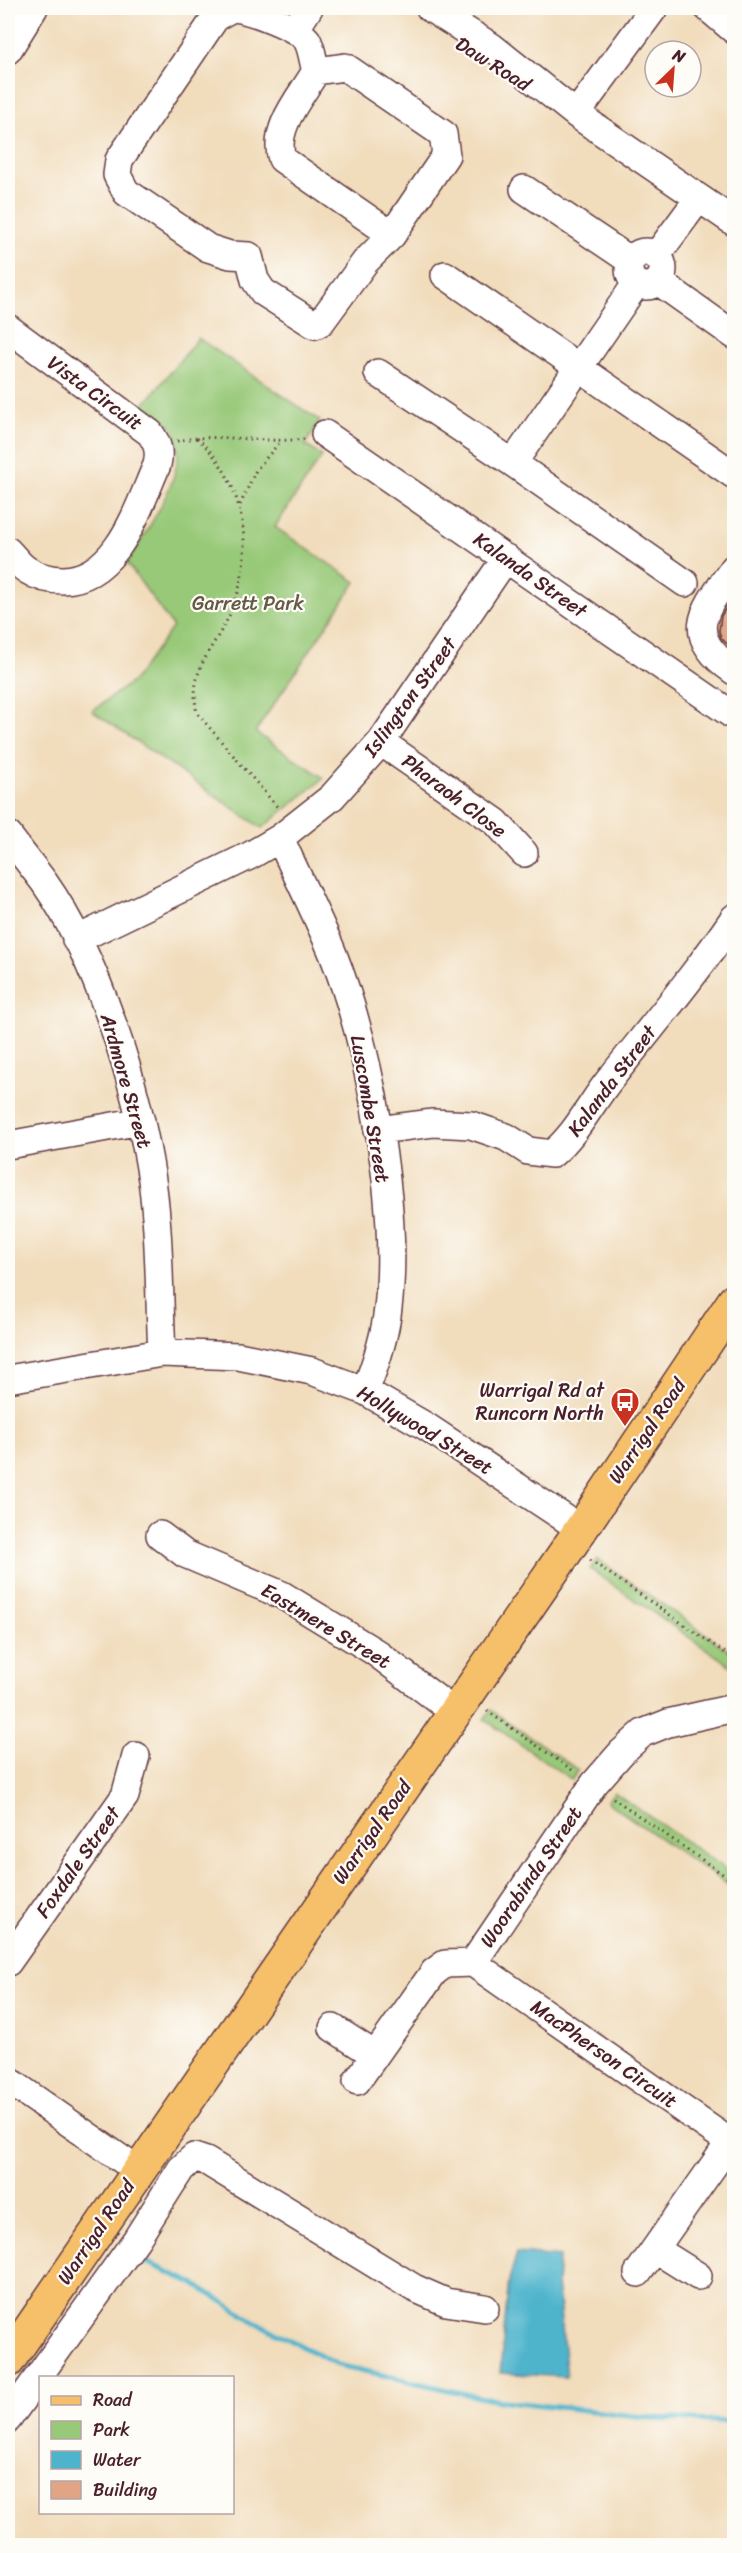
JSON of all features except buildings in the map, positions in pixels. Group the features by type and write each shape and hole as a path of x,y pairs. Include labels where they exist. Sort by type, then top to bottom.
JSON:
{"main road":[{"name":"Warrigal Road","path":"8,2361 137,2170 575,1538 735,1301"}],"street":[{"path":"8,50 34,8"},
{"path":"316,71 345,67 443,134 446,155 392,235 365,262 321,322 315,325 263,292 255,280 249,256 230,255 208,248 126,192 117,175 119,160 216,17 234,8 302,19 316,71 281,130 278,147 282,159 392,235"},
{"name":"Daw Road","path":"414,8 444,34 489,65 576,114"},
{"name":"Daw Road","path":"430,8 492,47 576,114 735,222"},
{"path":"576,114 654,8"},
{"path":"708,8 735,30"},
{"path":"524,189 735,335"},
{"path":"513,463 645,271 699,198"},
{"path":"445,275 735,475"},
{"name":"Vista Circuit","path":"8,328 150,433 157,443 160,454 127,528 103,565 77,580 51,580 27,570 8,551"},
{"path":"378,373 513,463 685,583"},
{"name":"Kalanda Street","path":"325,434 735,716"},
{"name":"Islington Street","path":"76,940 251,855 286,833 332,796 381,742 506,558"},
{"path":"735,568 706,609 702,624 706,643 714,657 735,671"},
{"name":"Pharaoh Close","path":"381,742 496,822 524,853"},
{"name":"Luscombe Street","path":"286,833 333,955 361,1046 378,1130 390,1229 389,1307 380,1354 365,1391"},
{"name":"Ardmore Street","path":"8,835 45,884 76,940 120,1046 141,1121 152,1182 162,1353"},
{"name":"Kalanda Street","path":"378,1130 433,1123 471,1125 506,1137 528,1151 552,1154 571,1138 609,1080 692,979 735,918"},
{"path":"8,1145 141,1121"},
{"name":"Hollywood Street","path":"8,1380 162,1353 238,1356 312,1371 365,1391 427,1427 575,1538"},
{"name":"Eastmere Street","path":"160,1535 185,1554 282,1595 375,1652 454,1712"},
{"name":"Woorabinda Street","path":"357,2081 434,1972 445,1964 473,1963 594,1784 622,1752 643,1733 660,1726 735,1708"},
{"name":"Foxdale Street","path":"8,1962 125,1796 136,1756"},
{"name":"MacPherson Circuit","path":"473,1963 732,2143"},
{"path":"333,2028 375,2055"},
{"path":"8,2080 137,2170"},
{"path":"638,2273 732,2143"},
{"path":"8,2419 136,2240 181,2169 194,2157 206,2161 414,2288 446,2302 485,2308"},
{"path":"655,2249 698,2277"}],"path":[{"path":"157,443 197,438 280,442 316,438 325,434"},
{"path":"197,438 220,462 239,507 245,552 240,585 229,615 200,667 193,692 197,713 262,788 286,833"},
{"path":"239,507 256,470 280,442"},
{"path":"575,1538 735,1659"}],"green space":[{"name":"Garrett Park","path":"198,338 320,421 305,445 322,456 275,527 356,582 255,732 324,778 262,828 92,711 133,681 173,627 127,563 156,516 173,479 177,460 177,443 172,428 163,418 143,406"},
{"path":"597,1559 734,1654 734,1668 590,1569"},
{"path":"491,1710 578,1770 572,1780 484,1719"},
{"path":"614,1792 734,1875 734,1889 607,1802"}],"water":[{"path":"517,2253 559,2257 557,2283 567,2377 500,2373 509,2280"}],"waterway":[{"path":"139,2259 193,2283 252,2320 338,2365 488,2399 652,2418 734,2422"}],"place":[{"name":"Warrigal Rd at Runcorn North","path":"625,1428"}]}
